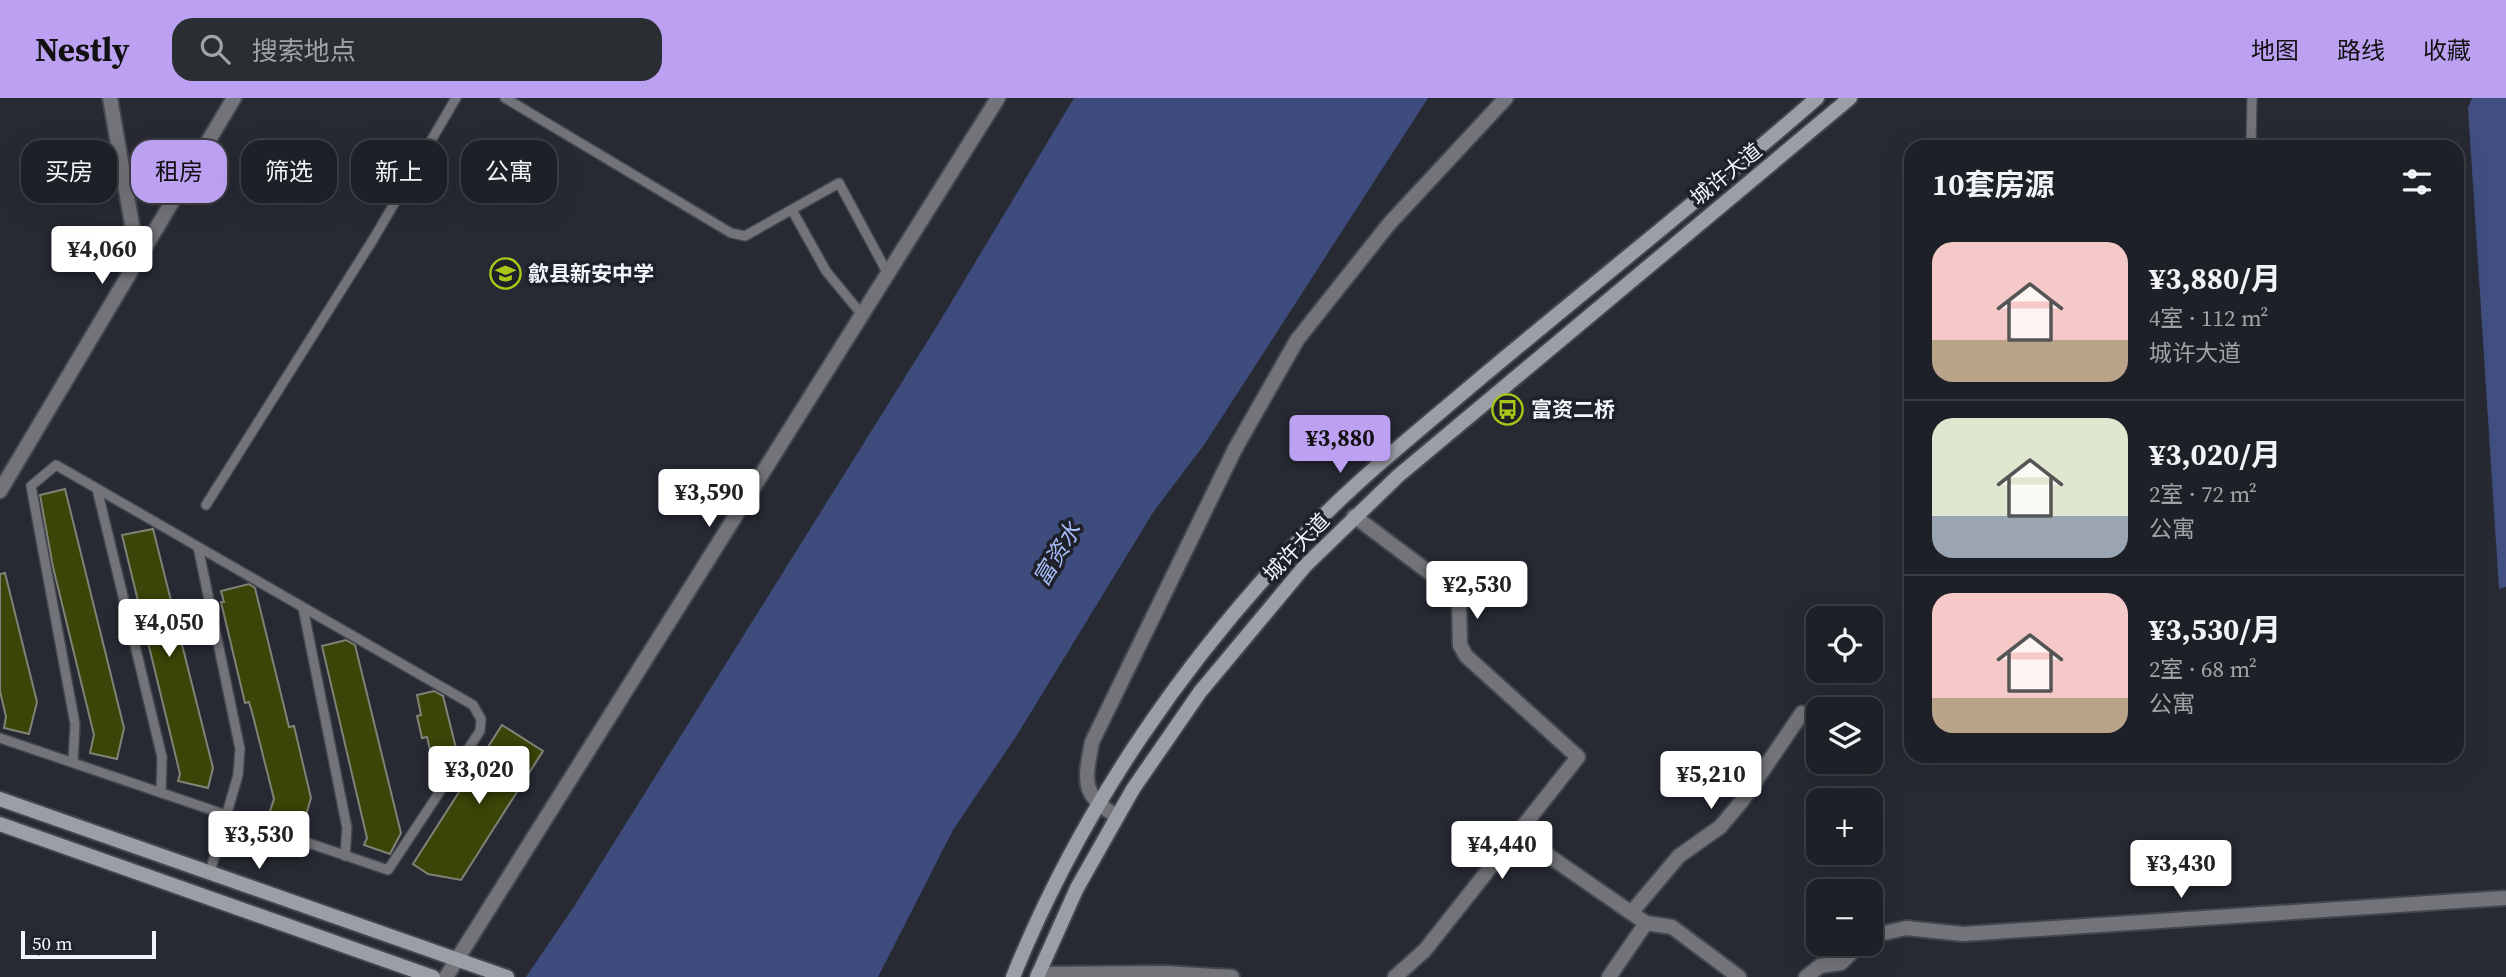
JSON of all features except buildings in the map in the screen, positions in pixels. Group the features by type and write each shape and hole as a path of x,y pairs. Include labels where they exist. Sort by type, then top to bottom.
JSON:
{"main road":[{"name":"城许大道","path":"1013,977 1058,878 1147,728 1216,635 1320,519 1384,459 1817,98"},
{"name":"城许大道","path":"1037,976 1077,888 1117,816 1165,740 1233,649 1287,586 1354,516 1398,476 1850,98"},
{"path":"0,799 506,977"},
{"path":"0,824 433,977"}],"street":[{"path":"110,98 138,258"},
{"path":"0,491 234,98"},
{"path":"446,977 998,98"},
{"path":"1117,816 1099,806 1085,782 1092,742 1268,388 1297,340 1360,257 1506,98"},
{"path":"1354,516 1459,596 1460,645 1466,656 1578,757 1425,950 1395,977"},
{"path":"1631,913 1679,856 1720,827 1742,801 1802,713"},
{"path":"1517,834 1646,923 1672,927 1739,977"},
{"path":"1883,933 1906,928 1963,934 2504,898"},
{"path":"1609,977 1646,923"},
{"path":"1806,977 1820,965 1841,963 1848,956"},
{"path":"1037,976 1164,973 1232,977"}],"lane":[{"path":"206,505 374,238 456,98"},
{"path":"505,98 731,233 744,236 839,183 888,275"},
{"path":"2251,140 2252,98"},
{"path":"792,209 826,271 863,316"},
{"path":"0,738 388,870 480,731 481,719 472,705 56,465 31,486 75,724 73,761"},
{"path":"97,489 162,757 161,792"},
{"path":"198,547 240,749 238,775 210,872"},
{"path":"303,608 347,828 345,856"}],"shaded area":[{"path":"2472,98 2506,98 2506,587 2499,589 2468,108"}],"water":[{"name":"富资水","path":"1074,98 1428,98 1204,445 1154,511 1017,735 953,830 878,977 526,977 575,905 937,326"}],"place":[{"name":"歙县新安中学","path":"505,273"},
{"name":"富资二桥","path":"1508,409"}]}
